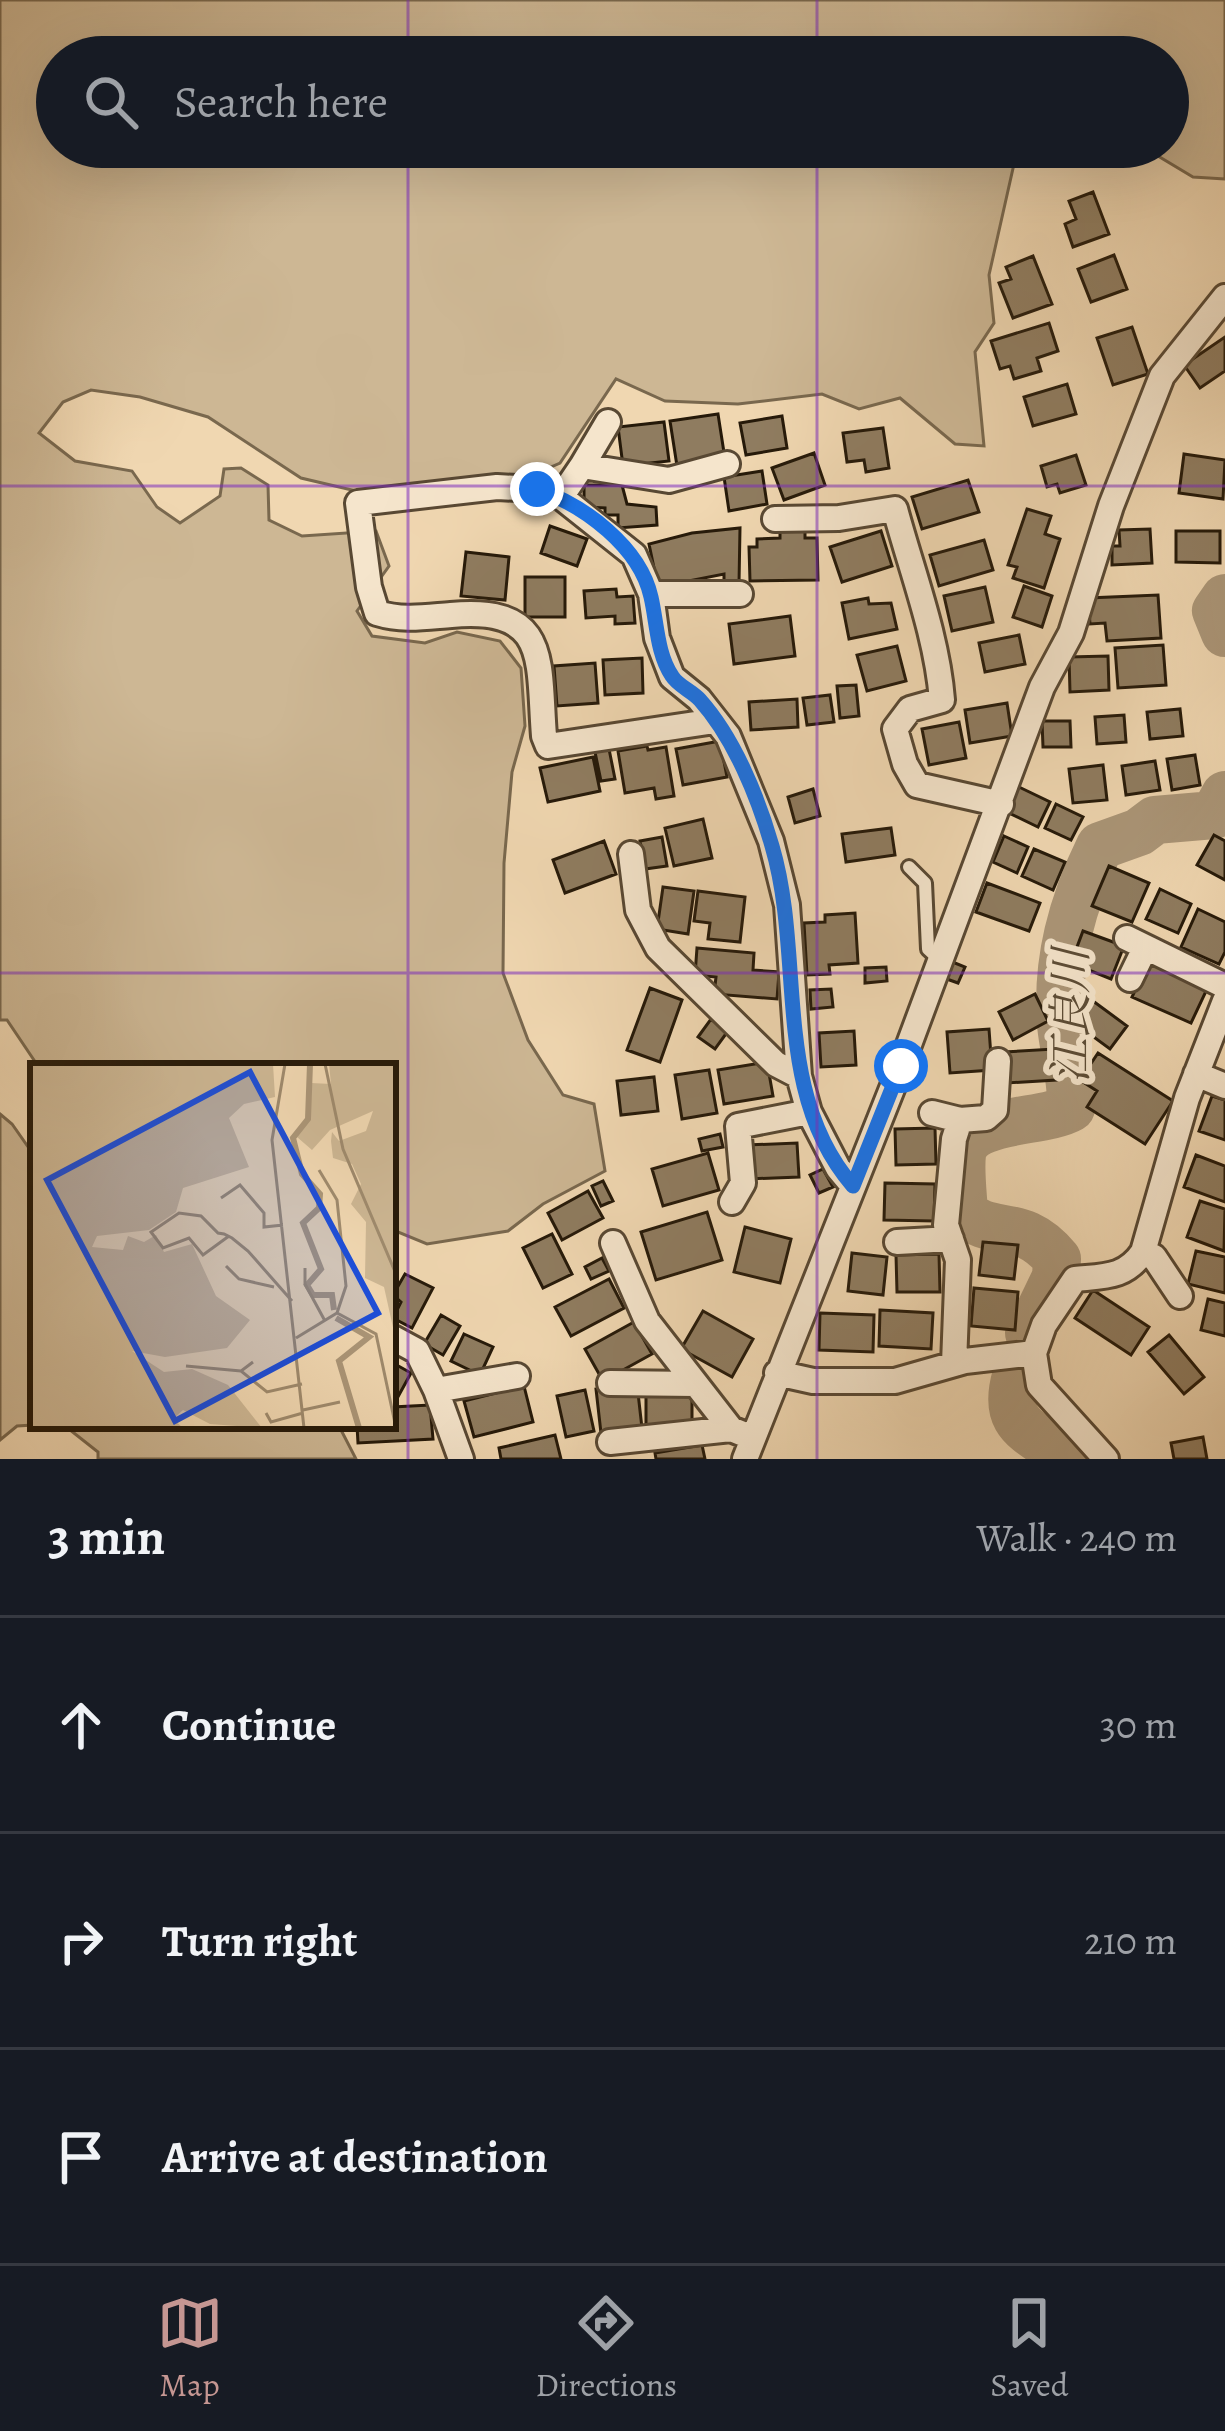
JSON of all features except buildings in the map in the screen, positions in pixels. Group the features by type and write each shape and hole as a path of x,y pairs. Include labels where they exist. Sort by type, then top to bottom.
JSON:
{"street":[{"path":"743,1442 777,1373 853,1186 1042,687 1071,633 1118,488 1162,376 1225,297"},
{"path":"560,497 608,422"},
{"path":"582,466 669,480 728,464"},
{"path":"715,722 548,746 538,664 527,629 515,621 467,614 400,620 377,613 358,503 497,488 537,489 560,497 634,555 651,594 657,638 672,677 699,699 728,736 771,841 787,905 799,1076 809,1112 838,1168 853,1186"},
{"path":"775,519 837,507 895,509 928,633 939,656 942,700 910,709 895,729 905,764 916,785 1000,804"},
{"path":"651,594 740,594"},
{"path":"631,854 638,910 658,948 776,1064 799,1076"},
{"path":"1130,979 1136,943 1225,986"},
{"path":"1106,1459 1039,1385 1034,1353 1044,1325 1075,1279 1121,1275 1143,1252 1196,1074 1225,1001"},
{"path":"932,1113 960,1120 986,1118 994,1110 998,1061"},
{"path":"1196,1074 1225,1086"},
{"path":"732,1202 742,1183 738,1126 809,1112"},
{"path":"954,1364 958,1260 946,1225 960,1120"},
{"path":"897,1242 951,1239"},
{"path":"614,1244 647,1321 743,1442"},
{"path":"1143,1252 1154,1257 1180,1296"},
{"path":"396,1340 417,1351 460,1459"},
{"path":"777,1373 813,1381 895,1382 954,1364 1034,1353"},
{"path":"436,1390 517,1376"},
{"path":"610,1383 696,1384"},
{"path":"610,1442 743,1442"}],"lane":[{"path":"909,867 925,883 928,949 941,961"}],"shaded area":[{"path":"0,0 1225,0 1225,179 1193,177 1178,168 1189,168 1189,36 36,36 36,168 1013,168 989,275 994,323 975,352 984,446 955,444 900,398 859,409 822,394 738,404 665,401 616,379 560,463 528,477 356,491 301,478 208,417 140,397 91,390 63,402 39,433 75,461 132,471 157,507 180,523 220,496 224,469 241,468 268,485 269,520 302,536 376,531 389,566 357,611 372,636 425,643 457,632 500,641 521,668 525,726 512,772 504,863 503,973 528,1040 563,1095 594,1104 605,1171 543,1204 508,1231 427,1244 396,1231 396,1063 36,1063 7,1020 0,1020"},
{"path":"0,1114 30,1150 30,1425 17,1426 0,1440"},
{"path":"69,1429 341,1429 356,1459 98,1459 98,1452"}],"waterway":[{"name":"江良川","path":"1225,598 1216,611 1225,633"},
{"name":"江良川","path":"1029,1333 1056,1277 1057,1259 1031,1237 985,1225 964,1212 962,1154 967,1142 992,1127 1071,1108 1061,1025 1061,978 1074,911 1100,846 1139,832 1155,820 1214,815 1225,795"},
{"name":"江良川","path":"1016,1376 1012,1393 1016,1417 1067,1459"}],"route":[{"path":"537,489 575,507 634,555 651,594 657,638 672,677 699,699 728,736 771,841 787,905 799,1076 809,1112 838,1168 853,1186 901,1066"}]}
